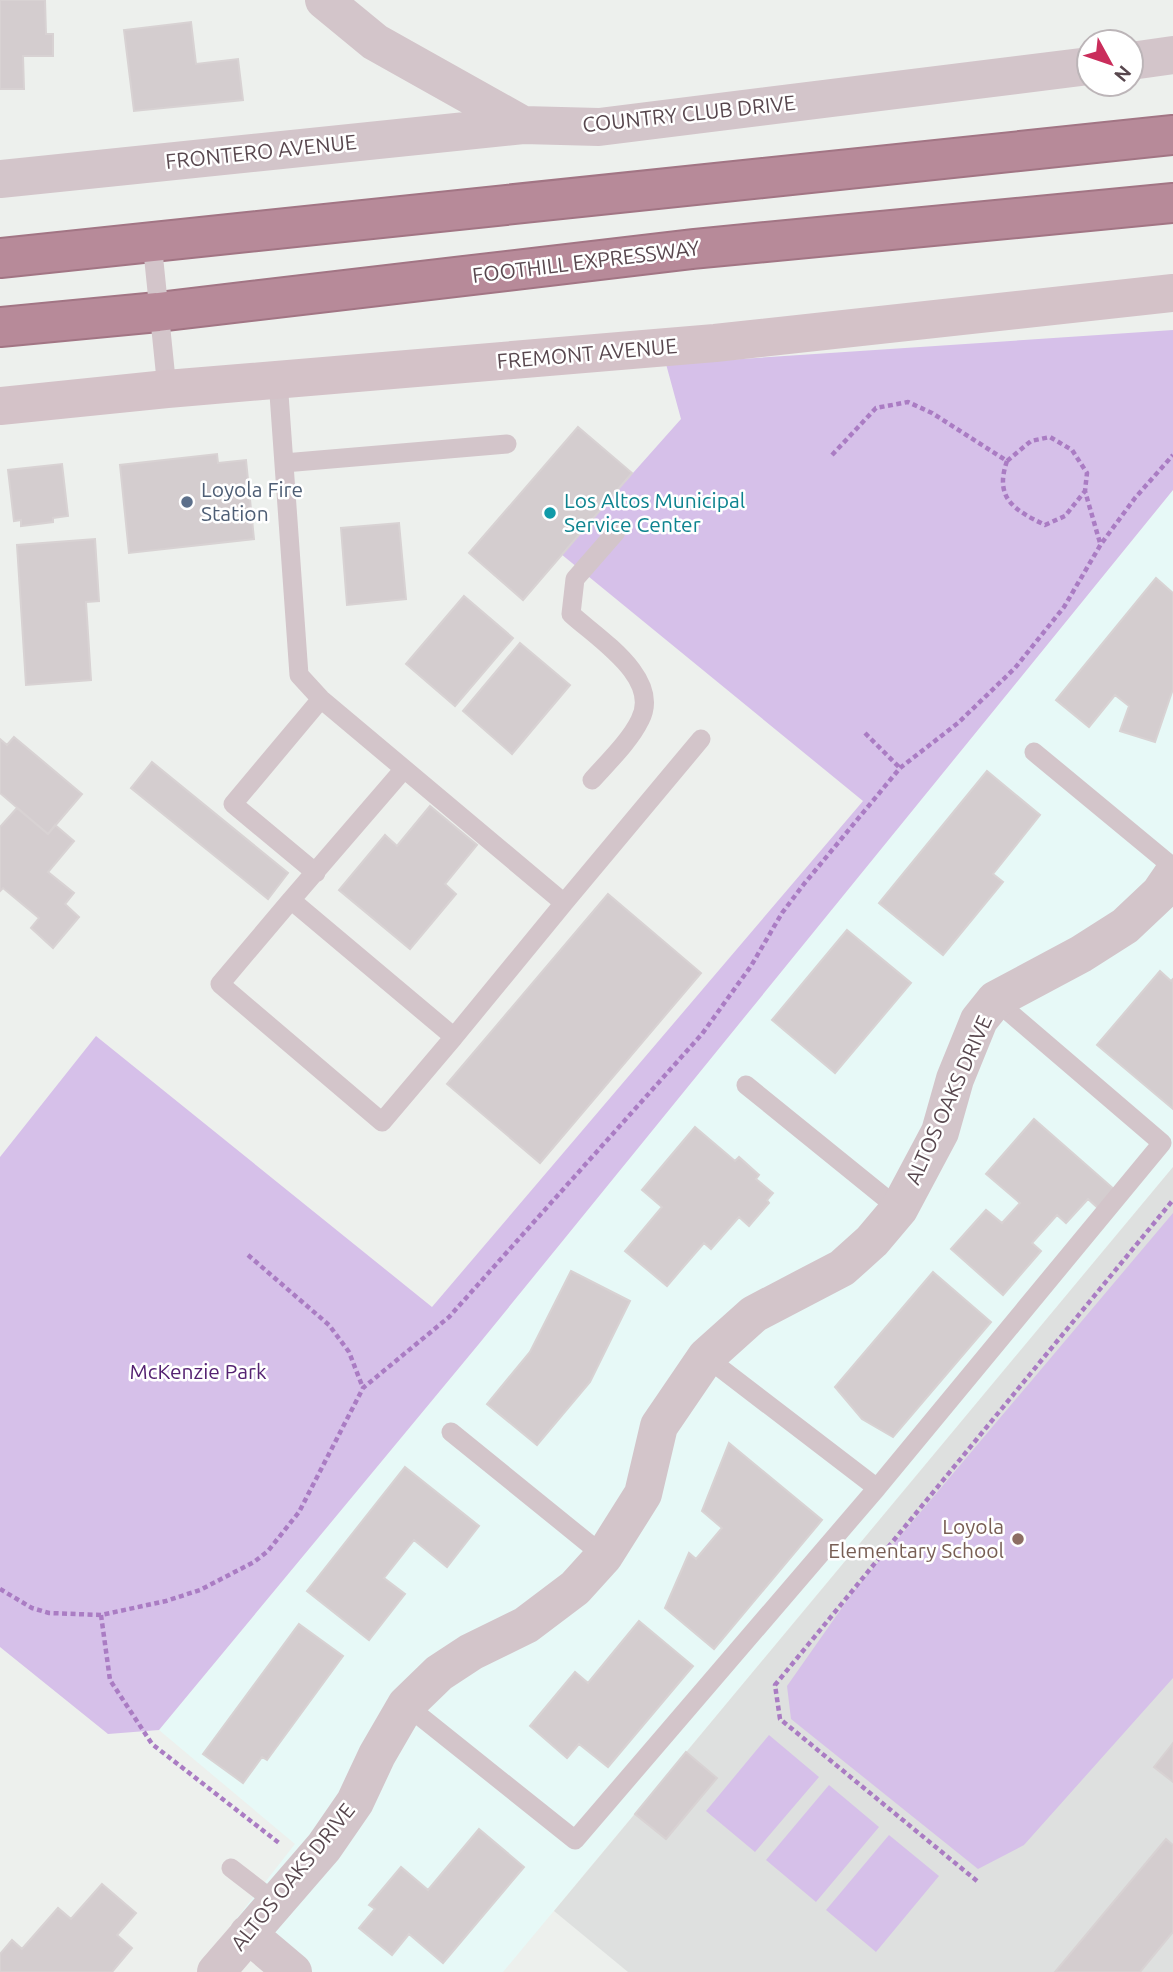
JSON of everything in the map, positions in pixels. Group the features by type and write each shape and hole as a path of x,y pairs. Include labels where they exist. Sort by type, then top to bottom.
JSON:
{"highway":[{"path":"0,258 1173,135"},
{"name":"FOOTHILL EXPRESSWAY","path":"0,327 158,312 693,249 1173,202"}],"street":[{"name":"COUNTRY CLUB DRIVE","path":"324,0 375,42 523,125 599,127 1075,68"},
{"path":"1145,59 1173,55"},
{"name":"FRONTERO AVENUE","path":"0,179 523,125"},
{"name":"FREMONT AVENUE","path":"0,406 167,389 715,343 1173,293"},
{"name":"ALTOS OAKS DRIVE","path":"216,1972 324,1847 355,1802 377,1755 406,1706 439,1673 526,1625 575,1588 604,1556 643,1494 659,1426 706,1357 754,1314 842,1268 872,1241 899,1209 940,1132 954,1079 979,1020 995,1000 1081,954 1125,926 1160,893 1173,874"},
{"path":"248,1934 293,1972"}],"lane":[{"path":"152,242 167,389"},
{"path":"278,380 299,675 321,699 564,904"},
{"path":"284,463 507,444"},
{"path":"592,780 640,721 645,705 642,688 622,657 571,614 575,579 616,532"},
{"path":"316,873 233,804 321,699"},
{"path":"404,769 220,984 382,1122 701,738"},
{"path":"1034,752 1173,867"},
{"path":"291,901 454,1037"},
{"path":"406,1706 575,1840 877,1488 1168,1137 995,1000"},
{"path":"746,1085 899,1209"},
{"path":"706,1357 877,1488"},
{"path":"451,1432 604,1556"},
{"path":"231,1868 275,1902"}],"path":[{"path":"832,455 876,408 908,402 932,413 1007,461"},
{"path":"1085,491 1066,516 1045,524 1020,513 1003,494 1002,475 1007,461 1031,441 1050,437 1072,450 1087,473 1085,491 1101,544"},
{"path":"0,1589 32,1608 49,1613 101,1615 166,1601 200,1590 254,1562 268,1551 299,1512 363,1388 449,1317 702,1034 751,966 796,894 900,768 958,723 1015,668 1064,607 1101,544 1135,498 1173,455"},
{"path":"865,733 900,768"},
{"path":"977,1881 780,1719 775,1685 1173,1200"},
{"path":"248,1255 329,1325 349,1352 363,1388"},
{"path":"101,1615 110,1680 152,1744 307,1866"}],"shaded area":[{"path":"1173,490 1173,1167 503,1972 301,1972 248,1934 230,1927 295,1844 159,1730 478,1345"},
{"name":"Loyola Elementary School","path":"1173,1167 1173,1972 628,1972 554,1911"}],"green space":[{"name":"McKenzie Park","path":"1173,330 1173,490 478,1345 159,1730 108,1734 0,1647 0,1157 96,1036 432,1307 863,801 561,554 681,419 666,364"},
{"path":"1173,1213 1173,1678 1024,1845 978,1869 791,1719 787,1686 853,1592"},
{"path":"769,1735 819,1777 755,1852 706,1811"},
{"path":"829,1785 879,1827 816,1902 766,1860"},
{"path":"889,1835 939,1876 876,1952 826,1910"}],"building":[{"path":"0,0 45,0 46,34 53,34 53,56 23,56 24,89 0,89"},
{"path":"191,22 196,64 238,59 243,100 134,111 124,30"},
{"name":"Los Altos Municipal Service Center","path":"578,427 632,473 523,600 469,553"},
{"name":"Loyola Fire Station","path":"217,454 218,463 246,460 254,539 129,553 120,465"},
{"path":"62,464 68,516 53,518 53,522 21,526 21,520 14,521 8,470"},
{"path":"399,523 406,599 347,605 341,528"},
{"path":"95,539 99,601 86,602 91,680 26,685 17,545"},
{"path":"1156,578 1173,593 1173,689 1155,742 1120,731 1129,706 1115,695 1089,727 1056,700"},
{"path":"464,596 513,638 455,706 406,664"},
{"path":"520,643 570,685 512,754 463,711"},
{"path":"14,737 82,794 48,834 0,793 0,739 7,745"},
{"path":"152,762 288,873 268,899 131,788"},
{"path":"987,771 1040,815 993,874 1003,882 943,955 879,903"},
{"path":"430,806 477,845 445,884 456,894 410,949 339,890 385,835 397,846"},
{"path":"17,808 48,834 55,825 74,841 48,872 74,893 65,904 79,917 53,948 31,928 39,918 3,888 0,891 0,827"},
{"path":"608,894 701,973 540,1163 447,1084"},
{"path":"847,930 911,983 835,1073 772,1020"},
{"path":"1160,971 1171,981 1173,979 1173,1109 1097,1045"},
{"path":"1034,1119 1115,1190 1099,1209 1088,1199 1066,1223 1057,1215 1032,1243 1041,1251 1003,1295 951,1249 986,1210 1002,1223 1020,1203 986,1174"},
{"path":"695,1127 735,1161 739,1157 759,1175 756,1179 773,1193 767,1200 769,1203 749,1226 739,1217 711,1249 704,1243 667,1286 625,1251 662,1207 642,1190"},
{"path":"571,1271 630,1301 590,1382 537,1445 487,1404 530,1352"},
{"path":"933,1272 991,1322 893,1437 862,1419 835,1387"},
{"path":"729,1443 822,1520 714,1649 665,1608 689,1553 696,1559 722,1528 702,1511"},
{"path":"405,1467 479,1526 447,1567 414,1540 384,1578 405,1594 369,1640 307,1591"},
{"path":"639,1621 693,1666 608,1767 579,1744 567,1758 530,1726 575,1672 588,1683"},
{"path":"299,1624 343,1656 267,1760 262,1757 243,1783 203,1754"},
{"path":"1173,1743 1173,1782 1154,1767"},
{"path":"686,1752 717,1778 666,1839 635,1814"},
{"path":"479,1829 524,1867 443,1963 409,1934 392,1955 359,1928 375,1909 369,1905 401,1867 428,1890"},
{"path":"1166,1839 1173,1845 1173,1932 1140,1972 1055,1972"},
{"path":"102,1884 136,1913 117,1935 132,1948 112,1972 0,1972 0,1954 12,1940 22,1949 58,1908 71,1919"}],"place":[{"name":"Loyola Fire Station","path":"187,502"},
{"name":"Los Altos Municipal Service Center","path":"550,513"},
{"name":"Loyola Elementary School","path":"1018,1539"}]}
